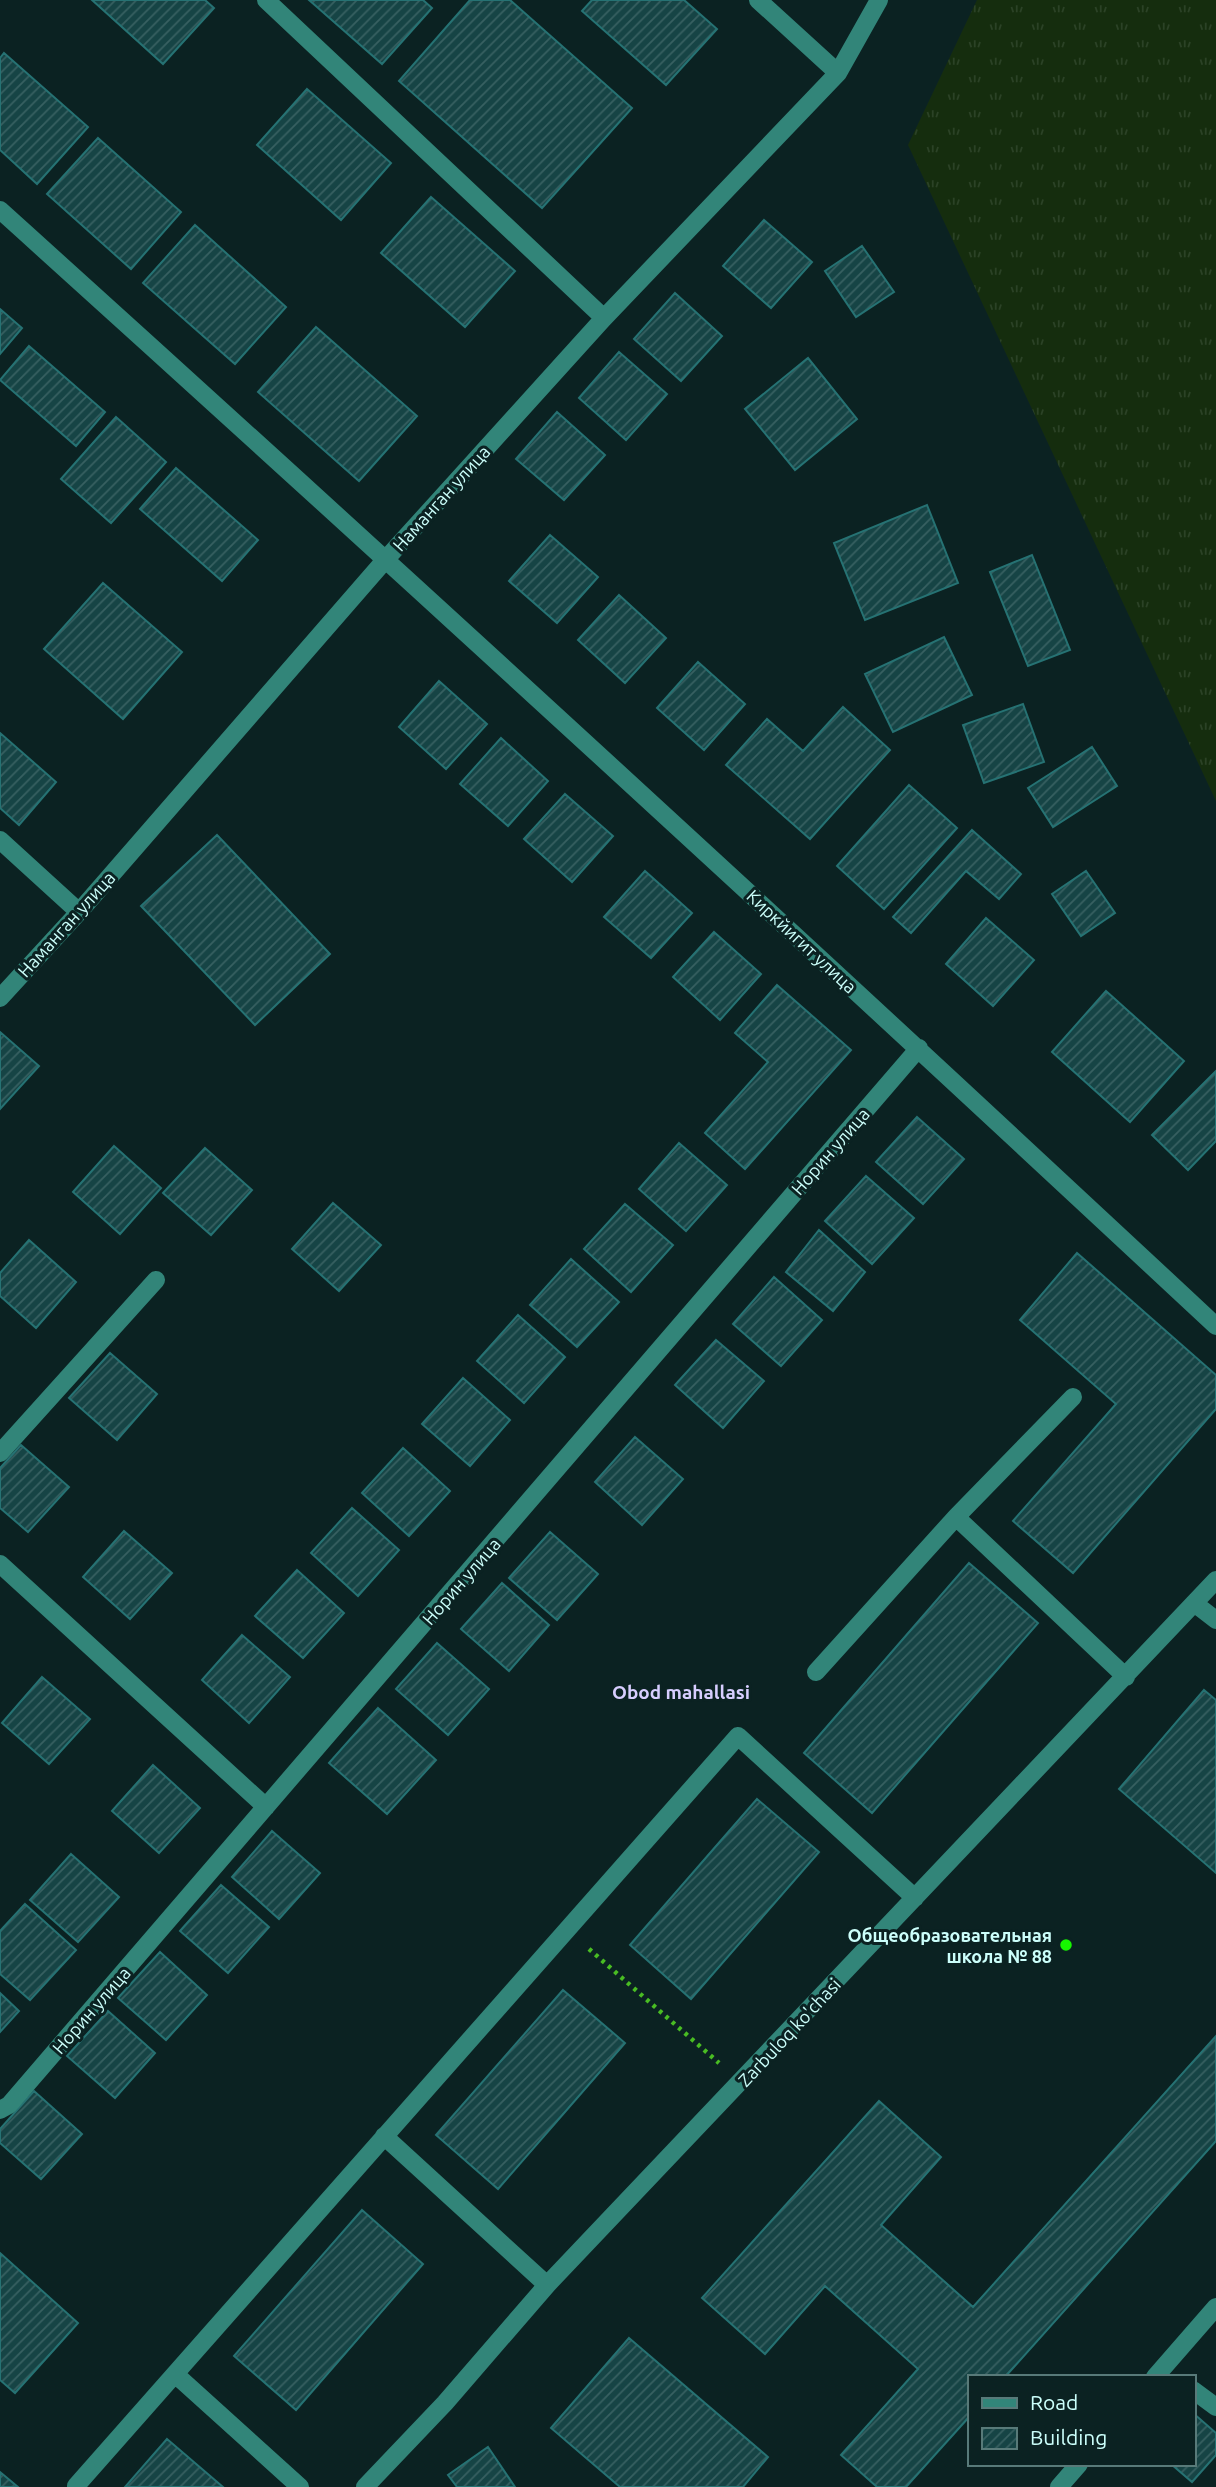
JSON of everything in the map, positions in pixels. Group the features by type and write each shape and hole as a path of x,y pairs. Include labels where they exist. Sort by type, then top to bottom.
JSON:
{"street":[{"path":"266,0 604,318"},
{"path":"758,0 838,73"},
{"name":"Наманган улица","path":"0,998 79,912 386,558 604,318 838,73 879,0"},
{"name":"Киркйигит улица","path":"0,211 386,558 919,1048 1216,1326"},
{"path":"0,840 79,912"},
{"name":"Норин улица","path":"0,2110 9,2105 919,1048"},
{"path":"0,1453 156,1280"},
{"path":"816,1672 956,1517 1073,1397"},
{"path":"956,1517 1126,1676"},
{"path":"0,1564 266,1807"},
{"name":"Zarbuloq ko'chasi","path":"365,2487 444,2403 547,2286 1216,1580"},
{"path":"1194,1603 1216,1620"},
{"path":"76,2486 738,1736 915,1898"},
{"path":"384,2136 547,2286"},
{"path":"1165,2374 1216,2307"},
{"path":"175,2374 300,2487"},
{"path":"1195,2391 1216,2407"},
{"path":"1059,2487 1077,2466"}],"path":[{"path":"567,1930 740,2083"}],"green space":[{"path":"977,0 1216,0 1216,801 908,145"}],"building":[{"path":"92,0 205,0 214,8 163,64"},
{"path":"309,0 423,0 432,8 382,64"},
{"path":"470,0 510,0 632,108 542,208 399,81"},
{"path":"592,0 684,0 717,29 666,85 582,11"},
{"path":"4,53 88,127 37,184 0,150 0,58"},
{"path":"307,89 391,163 341,220 257,145"},
{"path":"98,138 181,212 131,269 47,194"},
{"path":"431,197 515,271 465,327 381,253"},
{"path":"764,220 812,262 771,308 723,266"},
{"path":"195,225 286,307 235,364 143,283"},
{"path":"862,246 894,292 856,317 825,271"},
{"path":"675,293 722,336 681,381 634,339"},
{"path":"0,309 22,328 0,354"},
{"path":"316,327 417,416 359,481 258,392"},
{"path":"29,346 105,412 76,446 0,380"},
{"path":"619,352 667,394 626,440 579,398"},
{"path":"808,358 857,419 795,470 745,409"},
{"path":"557,412 605,455 564,500 516,459"},
{"path":"116,417 166,462 111,523 61,479"},
{"path":"176,468 258,540 222,581 140,509"},
{"path":"927,505 958,583 865,620 834,543"},
{"path":"550,535 598,577 557,623 509,581"},
{"path":"1032,555 1070,650 1028,666 990,572"},
{"path":"103,583 182,652 123,719 44,649"},
{"path":"619,595 666,638 625,683 578,640"},
{"path":"944,637 972,695 893,732 865,674"},
{"path":"698,662 745,704 704,750 657,708"},
{"path":"439,681 487,724 446,769 399,727"},
{"path":"1023,704 1044,762 984,783 963,725"},
{"path":"843,707 890,750 810,839 726,765 767,719 803,751"},
{"path":"0,733 56,782 19,825 0,808"},
{"path":"501,738 548,781 508,826 460,784"},
{"path":"1092,747 1117,786 1053,827 1028,788"},
{"path":"909,785 957,828 884,909 837,866"},
{"path":"565,794 613,836 572,882 524,839"},
{"path":"972,830 1021,874 999,899 966,871 911,933 893,917"},
{"path":"217,835 330,954 255,1025 141,906"},
{"path":"645,871 692,913 651,958 604,917"},
{"path":"1086,871 1115,913 1081,936 1052,894"},
{"path":"986,918 1034,960 993,1006 946,964"},
{"path":"714,932 761,974 720,1020 673,977"},
{"path":"777,985 851,1050 745,1169 705,1133 768,1062 735,1033"},
{"path":"1106,991 1184,1061 1130,1122 1052,1052"},
{"path":"0,1032 39,1066 0,1109"},
{"path":"1216,1071 1216,1141 1188,1170 1152,1135"},
{"path":"917,1117 964,1159 923,1204 876,1162"},
{"path":"679,1143 727,1185 686,1231 639,1189"},
{"path":"114,1146 161,1188 120,1234 73,1192"},
{"path":"205,1148 252,1190 211,1235 163,1193"},
{"path":"866,1176 914,1218 872,1264 825,1221"},
{"path":"333,1203 381,1245 339,1291 292,1249"},
{"path":"625,1204 673,1245 631,1292 584,1249"},
{"path":"819,1230 865,1272 833,1311 786,1272"},
{"path":"29,1240 76,1282 36,1328 0,1296 0,1273"},
{"path":"1077,1253 1216,1375 1216,1409 1073,1573 1013,1521 1116,1404 1020,1320"},
{"path":"571,1259 619,1302 577,1347 530,1305"},
{"path":"774,1277 822,1320 781,1366 733,1324"},
{"path":"518,1315 565,1357 524,1403 477,1361"},
{"path":"716,1340 764,1381 723,1428 675,1385"},
{"path":"110,1353 157,1394 117,1440 69,1398"},
{"path":"463,1378 510,1420 470,1466 422,1424"},
{"path":"635,1437 683,1479 642,1525 595,1482"},
{"path":"21,1445 69,1487 28,1532 0,1508 0,1468"},
{"path":"403,1448 450,1491 409,1536 362,1493"},
{"path":"352,1508 399,1550 358,1596 311,1553"},
{"path":"124,1531 172,1573 130,1619 83,1577"},
{"path":"550,1532 598,1574 557,1620 509,1578"},
{"path":"969,1563 1038,1623 872,1813 804,1753"},
{"path":"297,1570 344,1613 303,1658 255,1616"},
{"path":"502,1583 549,1625 509,1671 461,1629"},
{"path":"242,1635 290,1677 249,1723 202,1680"},
{"path":"437,1643 489,1689 448,1735 396,1689"},
{"path":"42,1677 90,1719 49,1764 2,1723"},
{"path":"1204,1690 1216,1700 1216,1873 1119,1789"},
{"path":"378,1708 436,1760 387,1814 329,1763"},
{"path":"153,1765 200,1808 159,1853 112,1811"},
{"path":"757,1799 819,1852 691,1999 630,1945"},
{"path":"272,1831 320,1873 279,1919 232,1877"},
{"path":"71,1854 119,1897 78,1942 30,1900"},
{"path":"221,1885 269,1927 228,1973 180,1931"},
{"path":"25,1904 76,1950 30,2000 0,1974 0,1931"},
{"path":"160,1952 207,1995 166,2040 118,1998"},
{"path":"563,1990 625,2043 498,2189 436,2135"},
{"path":"0,1993 19,2011 0,2032"},
{"path":"108,2011 155,2053 115,2098 67,2056"},
{"path":"1216,2036 1216,2141 1007,2375 968,2375 968,2418 906,2487 877,2487 841,2455 918,2369 825,2286 765,2354 702,2298 879,2101 941,2157 881,2225 973,2307"},
{"path":"34,2091 82,2134 41,2179 0,2143 0,2129"},
{"path":"362,2210 423,2264 296,2410 234,2356"},
{"path":"0,2253 78,2323 15,2393 0,2380"},
{"path":"629,2338 768,2457 743,2487 620,2487 551,2428"},
{"path":"1195,2415 1216,2433 1216,2455 1192,2482 1173,2466 1195,2466"},
{"path":"167,2439 223,2487 125,2487"},
{"path":"488,2447 515,2487 457,2487 448,2475"},
{"path":"0,2472 18,2487 0,2487"}],"place":[{"name":"Общеобразовательная школа № 88","path":"1066,1945"}],"district":[{"name":"Obod mahallasi","path":"681,1692"}]}
